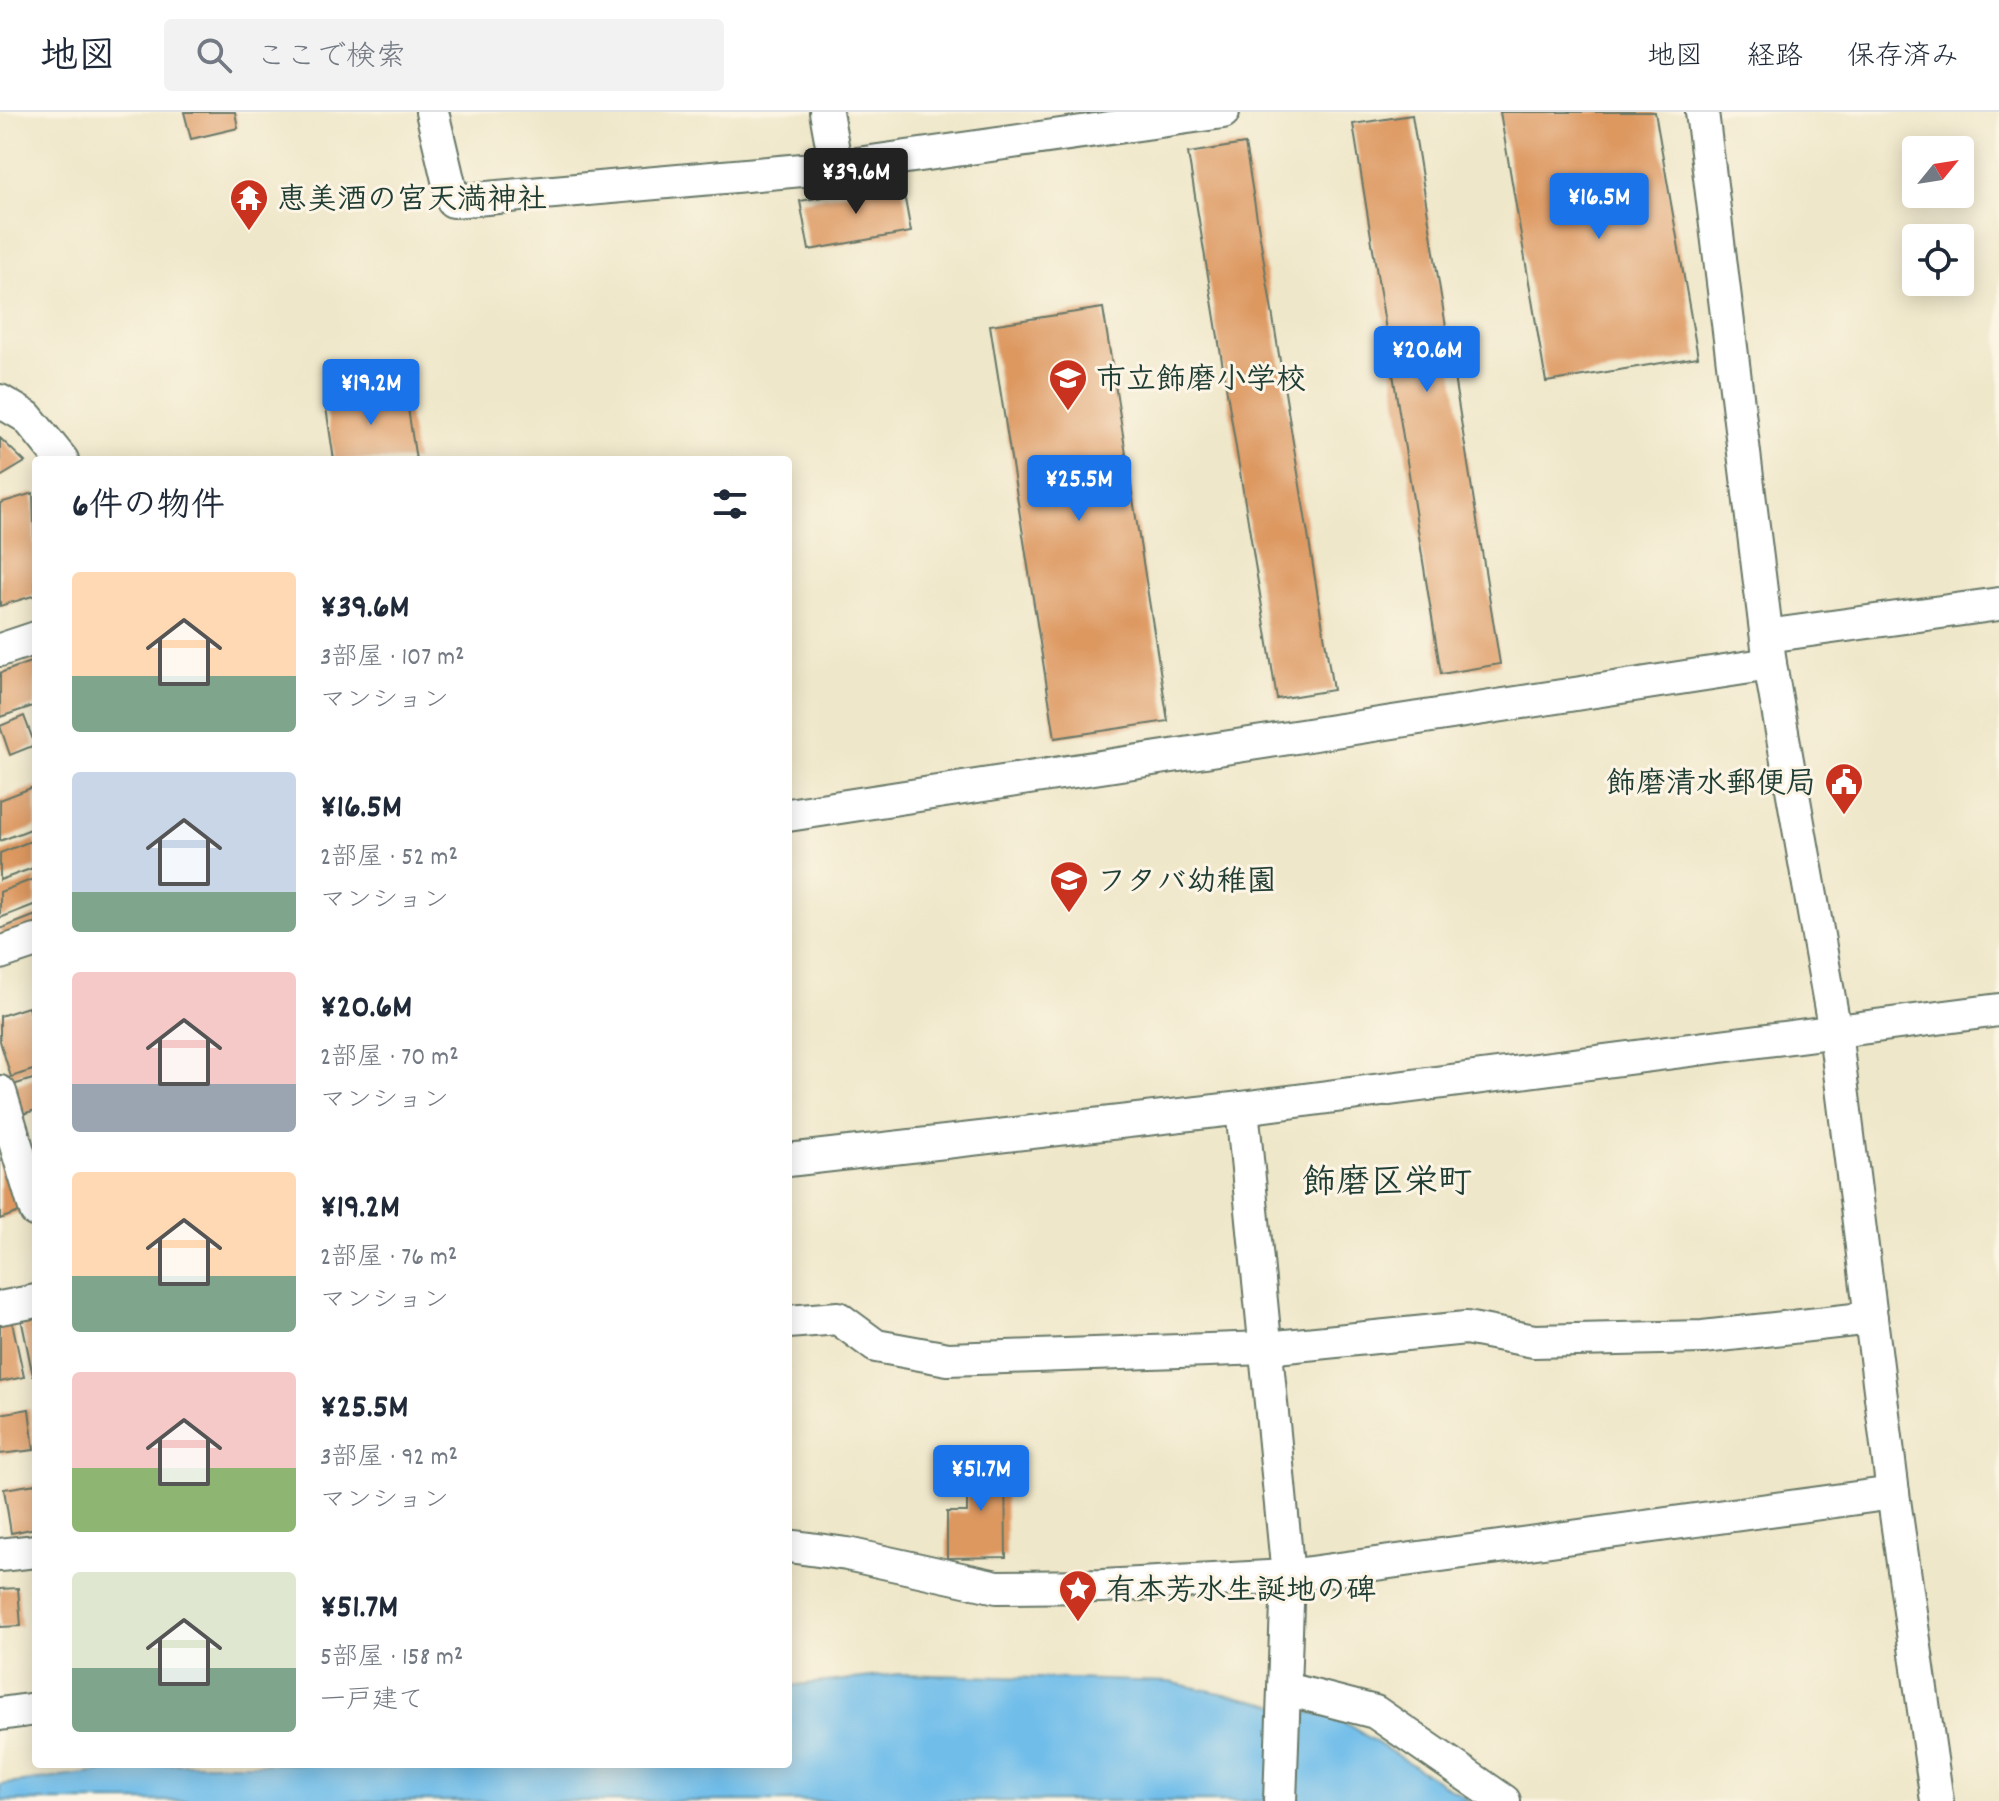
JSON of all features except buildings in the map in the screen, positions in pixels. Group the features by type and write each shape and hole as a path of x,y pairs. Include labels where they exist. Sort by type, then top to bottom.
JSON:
{"street":[{"path":"432,112 453,201 836,167 1042,125 1223,112"},
{"path":"826,112 836,167"},
{"path":"1702,112 1769,650 1835,1032 1893,1493 1937,1801"},
{"path":"0,401 27,417 59,456"},
{"path":"792,814 1769,650 1999,604"},
{"path":"0,650 32,639"},
{"path":"0,953 32,942"},
{"path":"792,1160 1242,1108 1999,1010"},
{"path":"0,1092 32,1198"},
{"path":"1242,1108 1288,1576 1280,1801"},
{"path":"0,1308 32,1302"},
{"path":"792,1322 838,1318 876,1346 948,1359 1266,1348 1466,1328 1534,1341 1703,1337 1871,1318"},
{"path":"792,1547 847,1554 997,1587 1102,1586 1288,1576 1893,1493"},
{"path":"0,1555 32,1551"},
{"path":"1286,1689 1375,1712 1504,1801"},
{"path":"0,1714 32,1710"}],"water":[{"path":"900,1674 1169,1682 1337,1718 1470,1801 0,1801 0,1785 130,1768 792,1768 792,1686"}],"place":[{"name":"恵美酒の宮天満神社","path":"249,232"},
{"name":"市立飾磨小学校","path":"1068,412"},
{"name":"飾磨清水郵便局","path":"1844,816"},
{"name":"フタバ幼稚園","path":"1069,914"},
{"name":"有本芳水生誕地の碑","path":"1078,1623"}],"district":[{"name":"飾磨区栄町","path":"1387,1180"}]}
